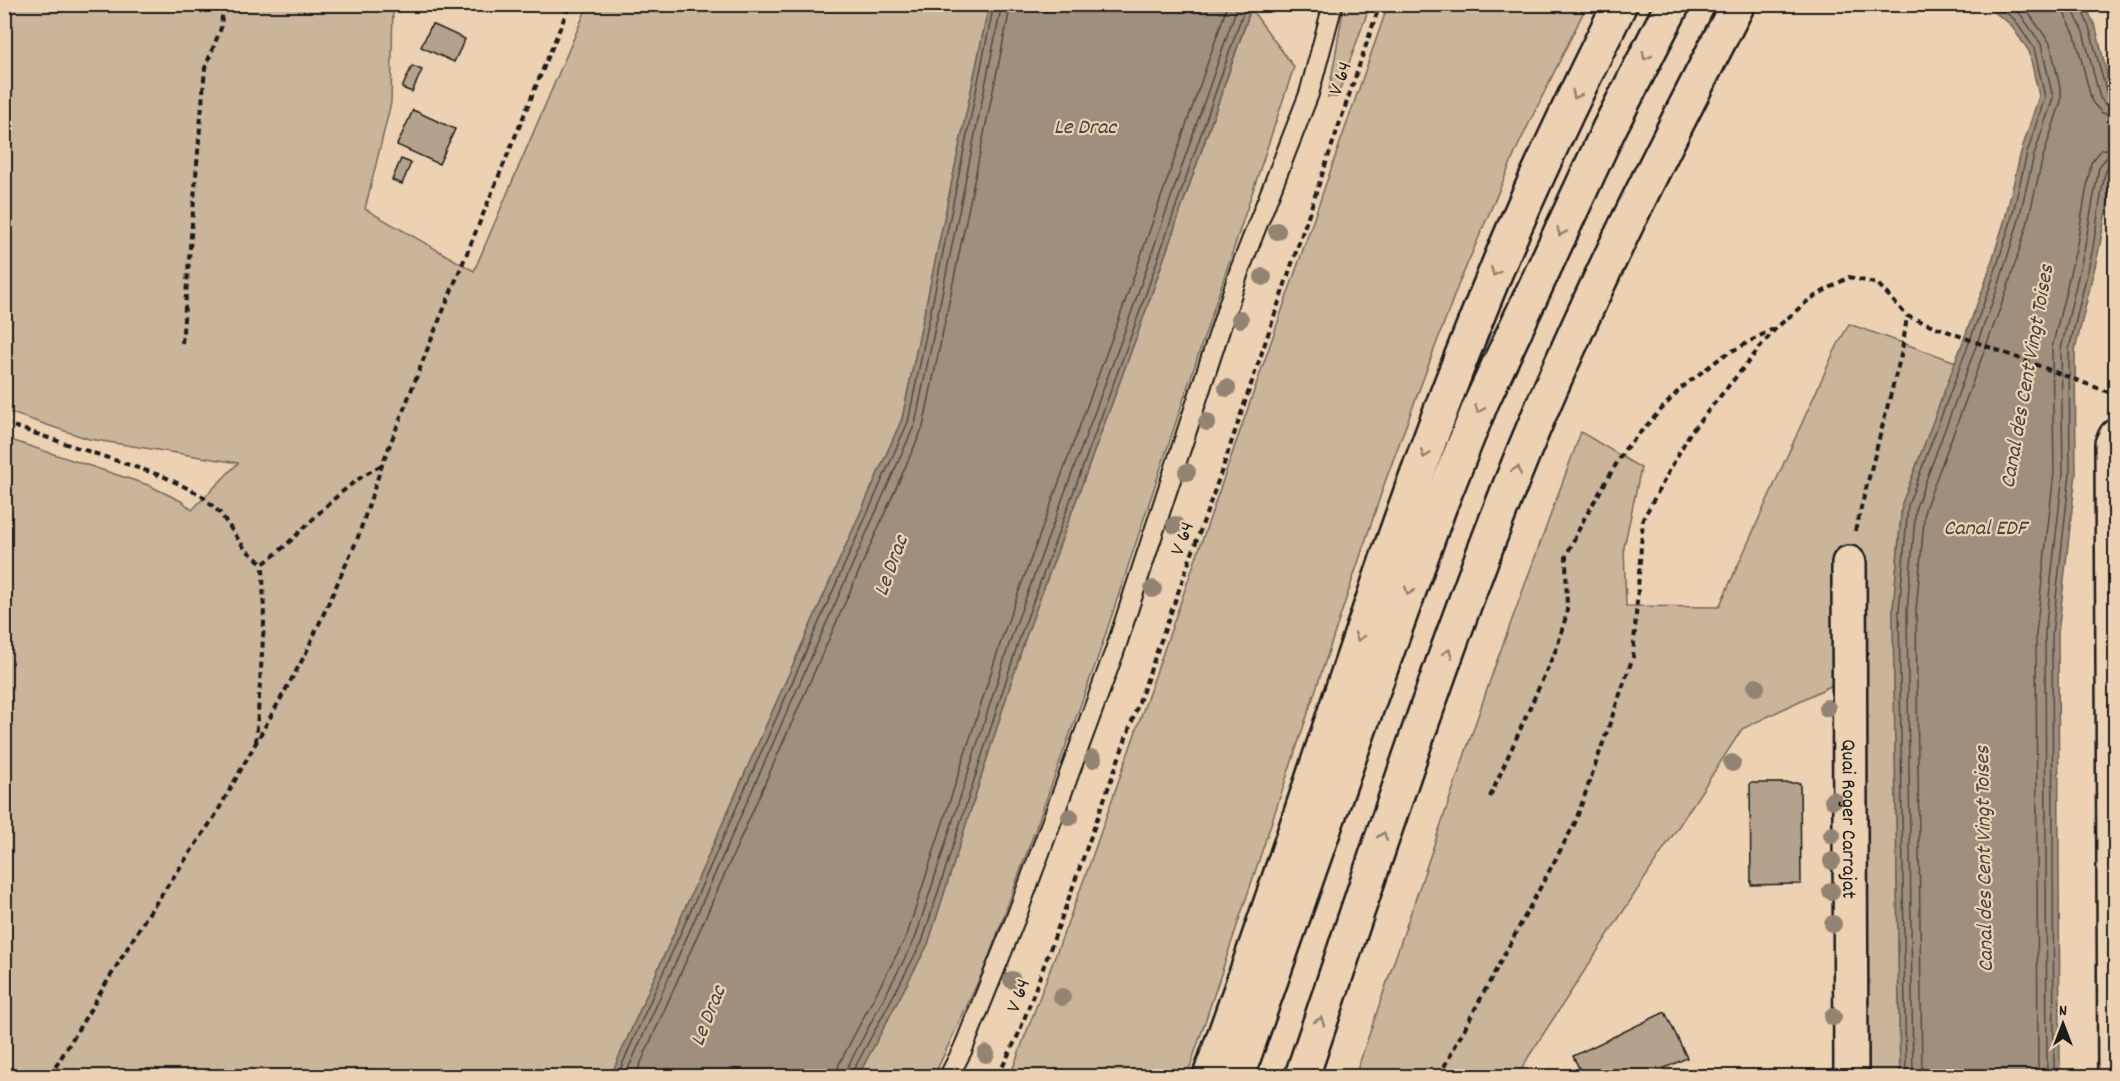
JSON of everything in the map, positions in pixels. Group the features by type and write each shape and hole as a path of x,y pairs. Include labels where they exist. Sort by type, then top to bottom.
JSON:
{"main road":[{"path":"1210,1077 1280,877 1359,636 1442,405 1496,269 1620,4"},
{"path":"1237,1077 1368,701 1440,505 1482,401 1609,129 1673,4"},
{"path":"1302,1077 1405,771 1474,580 1525,450 1608,264 1738,4"},
{"path":"2115,436 2112,444 2115,1077"},
{"name":"Quai Roger Carrajat","path":"1849,563 1851,1077"}],"lane":[{"path":"949,1077 963,1049 1015,920 1114,653 1240,269 1308,94 1333,4"}],"path":[{"path":"182,343 205,69 221,28 223,4"},
{"path":"50,1077 146,919 215,816 305,655 357,540 382,465 431,340 570,4"},
{"name":"V 64","path":"998,1077 1019,1033 1216,486 1380,4"},
{"path":"1439,1077 1575,823 1633,657 1643,519 1690,433 1776,328 1810,299 1849,277 1878,284 1907,316 2115,396"},
{"path":"1849,563 1855,528 1902,351 1907,316"},
{"path":"1490,797 1557,647 1567,613 1566,556 1584,519 1625,449 1681,388 1723,356 1776,328"},
{"path":"4,423 165,477 201,495 220,513 246,549 263,564 264,624 256,745"},
{"path":"263,564 362,475 382,465"}],"shaded area":[{"path":"5,5 393,5 391,103 365,209 474,271 588,5 989,5 902,419 612,1073 606,1076 5,1076 5,438 148,485 183,502 192,510 238,463 89,439 5,411"},
{"path":"1344,5 1370,5 1337,97 1328,97"},
{"path":"1388,5 1587,5 1519,144 1457,288 1385,482 1187,1076 1010,1076 1089,866"},
{"path":"1251,9 1294,67 1097,660 986,965 934,1076 858,1076 928,944 1025,639 1140,327"},
{"path":"1849,324 1956,362 1902,504 1893,610 1900,1076 1861,1076 1849,677 1742,729 1518,1076 1355,1076 1495,666 1581,432 1641,468 1624,547 1626,606 1719,607 1834,352"}],"water":[{"name":"Le Drac","path":"989,5 1252,5 1140,327 1025,639 928,944 858,1076 606,1076 612,1073 902,419"},
{"name":"Canal EDF","path":"1985,5 2085,5 2096,28 2115,108 2116,159 2098,254 2075,350 2076,473 2058,634 2060,1076 1900,1076 1893,610 1902,504 1985,283 2039,96 2029,51 2010,24"}],"building":[{"path":"432,24 465,39 454,62 421,47"},
{"path":"412,66 422,70 412,92 402,88"},
{"path":"413,110 455,129 439,164 397,145"},
{"path":"401,159 411,163 402,184 392,180"},
{"path":"1750,783 1800,783 1801,884 1751,885"},
{"path":"1665,1012 1687,1058 1647,1076 1583,1076 1573,1056"}],"water label":[{"name":"Canal des Cent Vingt Toises","path":"2025,376"},
{"name":"Canal des Cent Vingt Toises","path":"1982,859"}]}
